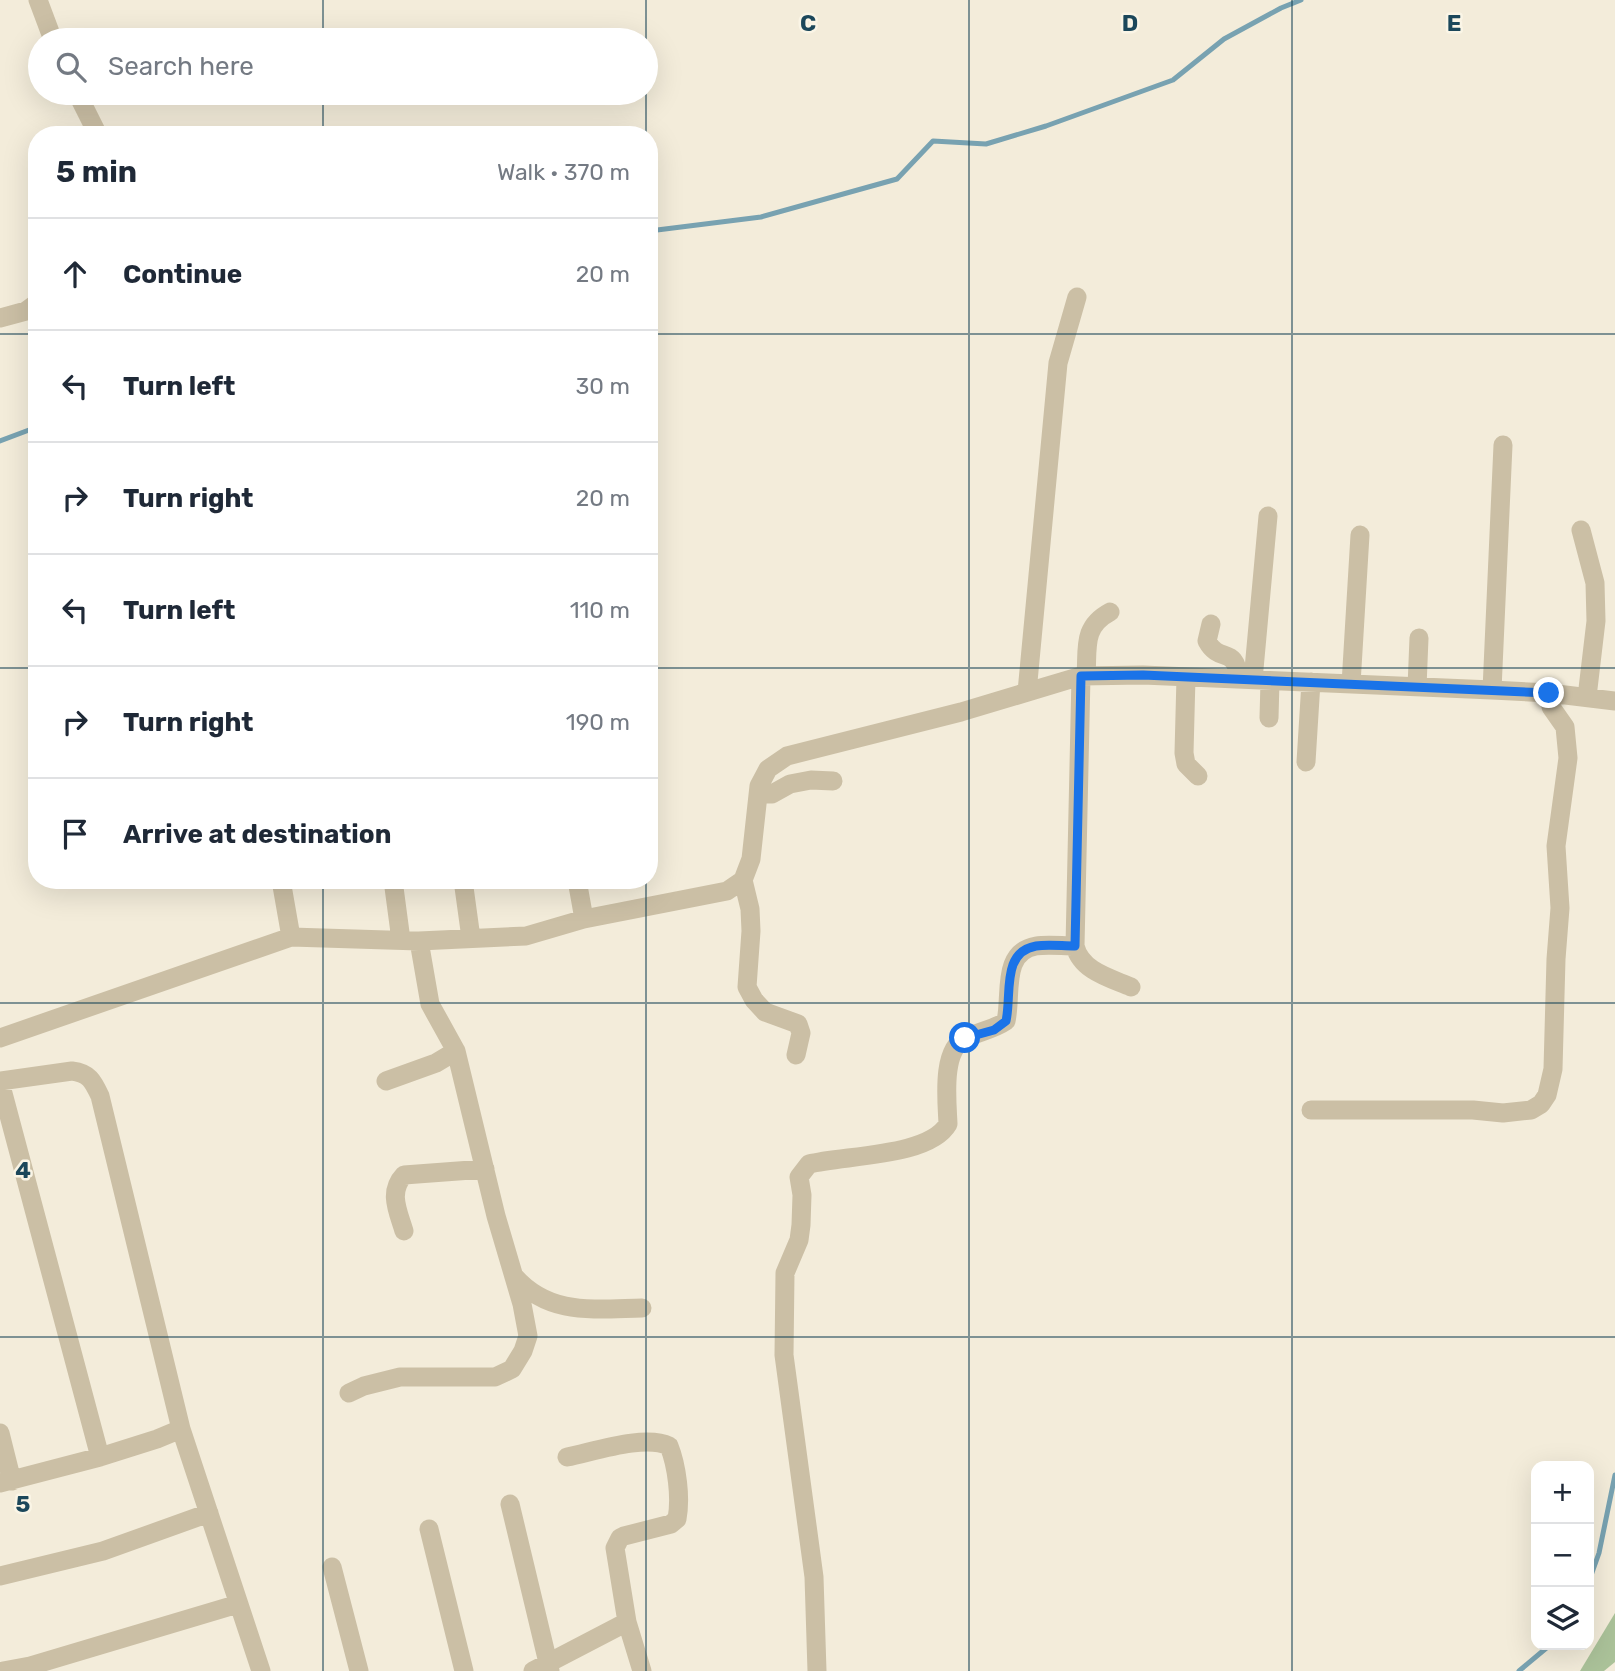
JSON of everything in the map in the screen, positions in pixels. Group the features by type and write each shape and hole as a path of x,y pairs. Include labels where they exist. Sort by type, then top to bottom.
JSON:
{"street":[{"path":"38,0 48,28"},
{"path":"83,105 94,126"},
{"path":"1027,692 1058,363 1077,297"},
{"path":"0,318 28,310"},
{"path":"1492,690 1503,445"},
{"path":"1254,680 1268,516"},
{"path":"1581,530 1595,583 1596,621 1587,697"},
{"path":"1351,684 1360,535"},
{"path":"1110,612 1096,620 1090,631 1084,676 1075,946 1082,962 1088,967 1132,988"},
{"path":"1211,624 1207,641 1213,651 1234,659 1254,680 1269,718"},
{"path":"1417,687 1419,638"},
{"path":"796,1055 802,1033 799,1024 765,1012 754,1000 747,986 751,920 743,880 751,859 759,786 768,769 787,756 961,712 1084,676 1186,677 1492,690 1615,701"},
{"path":"1186,677 1184,753 1186,764 1198,776"},
{"path":"1306,762 1311,682"},
{"path":"1311,1110 1473,1110 1503,1113 1531,1110 1541,1104 1548,1095 1553,1069 1560,908 1556,846 1568,758 1565,727 1551,707 1549,693"},
{"path":"758,794 772,794 790,784 811,780 833,781"},
{"path":"0,1038 291,937 410,940 526,936 584,919 727,891 743,880"},
{"path":"283,889 291,937"},
{"path":"349,1393 400,1377 495,1377 512,1369 528,1336 523,1304 513,1275 456,1051 430,1003 396,889"},
{"path":"464,889 471,938"},
{"path":"579,889 584,919"},
{"path":"817,1671 814,1577 784,1355 785,1273 799,1240 801,1225 802,1195 799,1177 809,1164 884,1154 915,1145 943,1132 948,1124 949,1056 954,1045 965,1038 994,1030 1006,1021 1012,963 1021,951 1036,946 1075,946"},
{"path":"386,1081 436,1063 456,1051"},
{"path":"100,1457 0,1081 72,1071 83,1072 92,1079 100,1096 181,1429 261,1671"},
{"path":"404,1231 394,1190 404,1175 485,1169"},
{"path":"513,1275 525,1289 557,1306 583,1310 642,1308"},
{"path":"0,1433 6,1482 100,1457 181,1429"},
{"path":"567,1457 660,1441 669,1446 673,1455 677,1520 624,1536 615,1548 627,1622 642,1671"},
{"path":"510,1504 544,1669 627,1622"},
{"path":"0,1576 103,1550 209,1513"},
{"path":"429,1529 464,1671"},
{"path":"332,1566 359,1671"},
{"path":"3,1671 30,1666 239,1604"}],"green space":[{"path":"1615,1613 1615,1662 1604,1671 1580,1671"}],"waterway":[{"path":"658,230 761,217 897,179 933,141 986,144 1046,126 1173,80 1224,39 1301,0"},
{"path":"0,441 28,430"},
{"path":"1594,1567 1615,1475"},
{"path":"1519,1671 1544,1650"}],"route":[{"path":"965,1038 994,1030 1006,1021 1012,963 1021,951 1036,946 1075,946 1081,676 1143,675 1549,693"}]}
